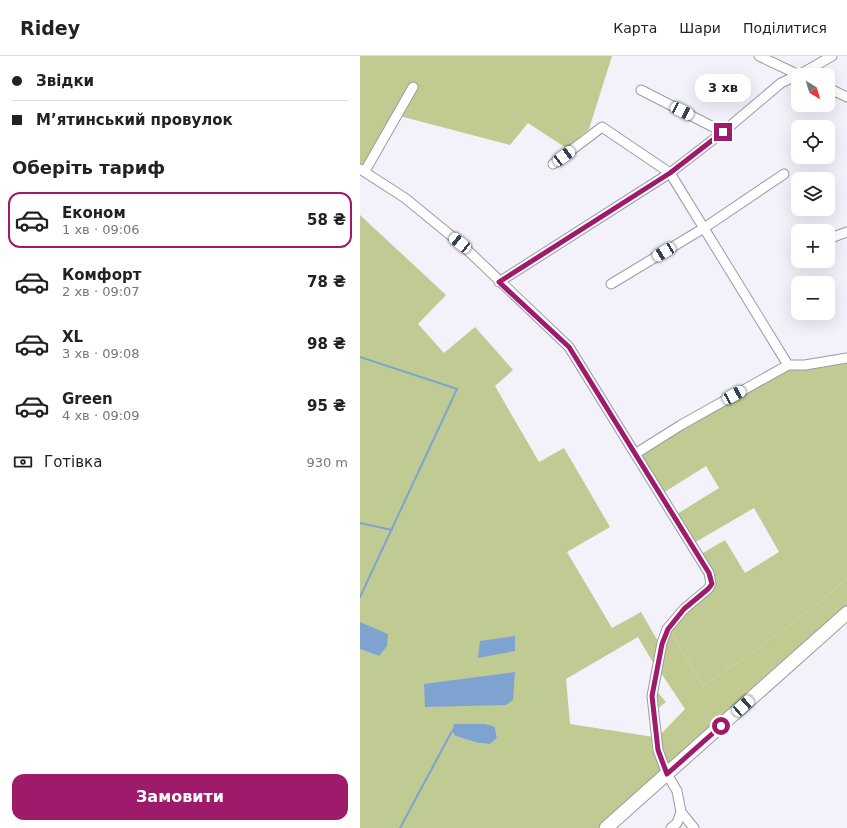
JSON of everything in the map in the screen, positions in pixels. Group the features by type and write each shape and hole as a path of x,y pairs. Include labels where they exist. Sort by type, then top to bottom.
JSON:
{"highway":[{"path":"606,828 847,613"}],"street":[{"path":"759,56 791,71"},
{"path":"811,68 832,56"},
{"path":"499,282 670,173 723,132 781,83 791,79"},
{"path":"413,87 363,170 405,198 460,243 499,282 569,347 709,573 712,584 684,609 668,629 662,644 652,696 658,750 667,774 677,791 681,812 694,828"},
{"path":"641,90 723,132"},
{"path":"835,91 847,97"},
{"path":"553,164 602,127 670,173 788,365"},
{"path":"611,284 704,228 784,174"},
{"path":"835,236 847,232"},
{"path":"635,454 681,425 788,365 805,365 847,358"},
{"path":"671,828 677,823 681,812"}],"green space":[{"path":"360,56 612,56 589,129 566,148 528,123 510,145 392,114 364,166 360,165"},
{"path":"360,215 446,295 418,324 444,353 475,327 513,370 495,386 539,462 564,448 610,527 567,552 612,628 641,612 659,643 655,666 638,637 566,679 570,724 654,737 663,770 598,828 360,828 360,649 379,656 360,622","holes":["495,727 497,738 490,744 478,743 455,736 452,731"]},
{"path":"847,360 847,578 813,607 759,648 703,686 670,630 686,611 710,591 701,554 725,540 745,573 779,552 754,508 694,543 677,514 719,488 706,466 663,493 638,455 789,367"},
{"path":"847,578 847,606 667,766 661,749 659,736 685,709 659,670 670,630 703,686 759,648 795,621"},
{"path":"655,689 666,702 656,710"}],"water":[{"path":"360,622 388,634 387,646 379,656 360,649"},
{"path":"515,636 515,651 478,658 480,641"},
{"path":"515,672 513,700 506,705 425,707 424,684"},
{"path":"454,724 485,724 495,727 497,738 490,744 478,743 455,736 452,731"}],"waterway":[{"path":"360,357 457,389 360,597"},
{"path":"360,523 392,530"},
{"path":"400,828 452,731"}],"route":[{"path":"721,726 667,774 658,750 652,696 662,644 668,629 684,609 712,584 709,573 569,347 499,282 670,173 723,132"}]}
